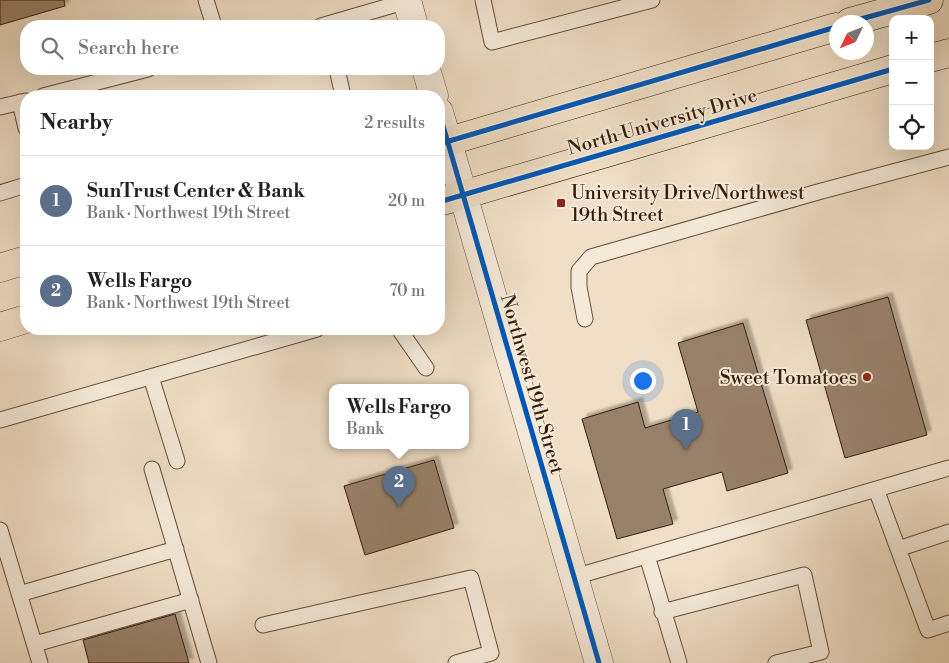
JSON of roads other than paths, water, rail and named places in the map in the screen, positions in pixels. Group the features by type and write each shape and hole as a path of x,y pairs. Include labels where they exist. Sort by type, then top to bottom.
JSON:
{"main road":[{"path":"874,15 929,0"},
{"path":"445,142 829,28"},
{"path":"934,57 949,53"},
{"name":"North University Drive","path":"451,199 889,70"},
{"path":"0,268 20,262"},
{"path":"0,326 20,321"}],"street":[{"path":"428,75 432,90"},
{"name":"Northwest 19th Street","path":"445,157 451,199 574,577 599,663"}],"lane":[{"path":"206,0 212,20"},
{"path":"483,0 492,42 652,0"},
{"path":"355,20 410,9"},
{"path":"66,90 125,75"},
{"path":"338,75 342,90"},
{"path":"0,108 20,102"},
{"path":"585,319 579,287 579,271 591,257 949,156"},
{"path":"0,192 20,187"},
{"path":"0,420 296,335"},
{"path":"403,335 426,368"},
{"path":"151,376 177,461"},
{"path":"574,577 949,468"},
{"path":"152,469 209,663"},
{"path":"876,489 928,630 949,623"},
{"path":"0,530 40,663"},
{"path":"898,548 949,532"},
{"path":"19,594 176,549"},
{"path":"647,556 662,612 679,663"},
{"path":"662,612 804,575 821,652 776,663"},
{"path":"264,625 471,578 492,653 456,663"},
{"path":"35,644 191,600"}],"place":[{"name":"University Drive/Northwest 19th Street","path":"561,203"},
{"name":"Sweet Tomatoes","path":"867,377"},
{"name":"SunTrust Center & Bank","path":"686,450"},
{"name":"Wells Fargo","path":"399,507"}]}
